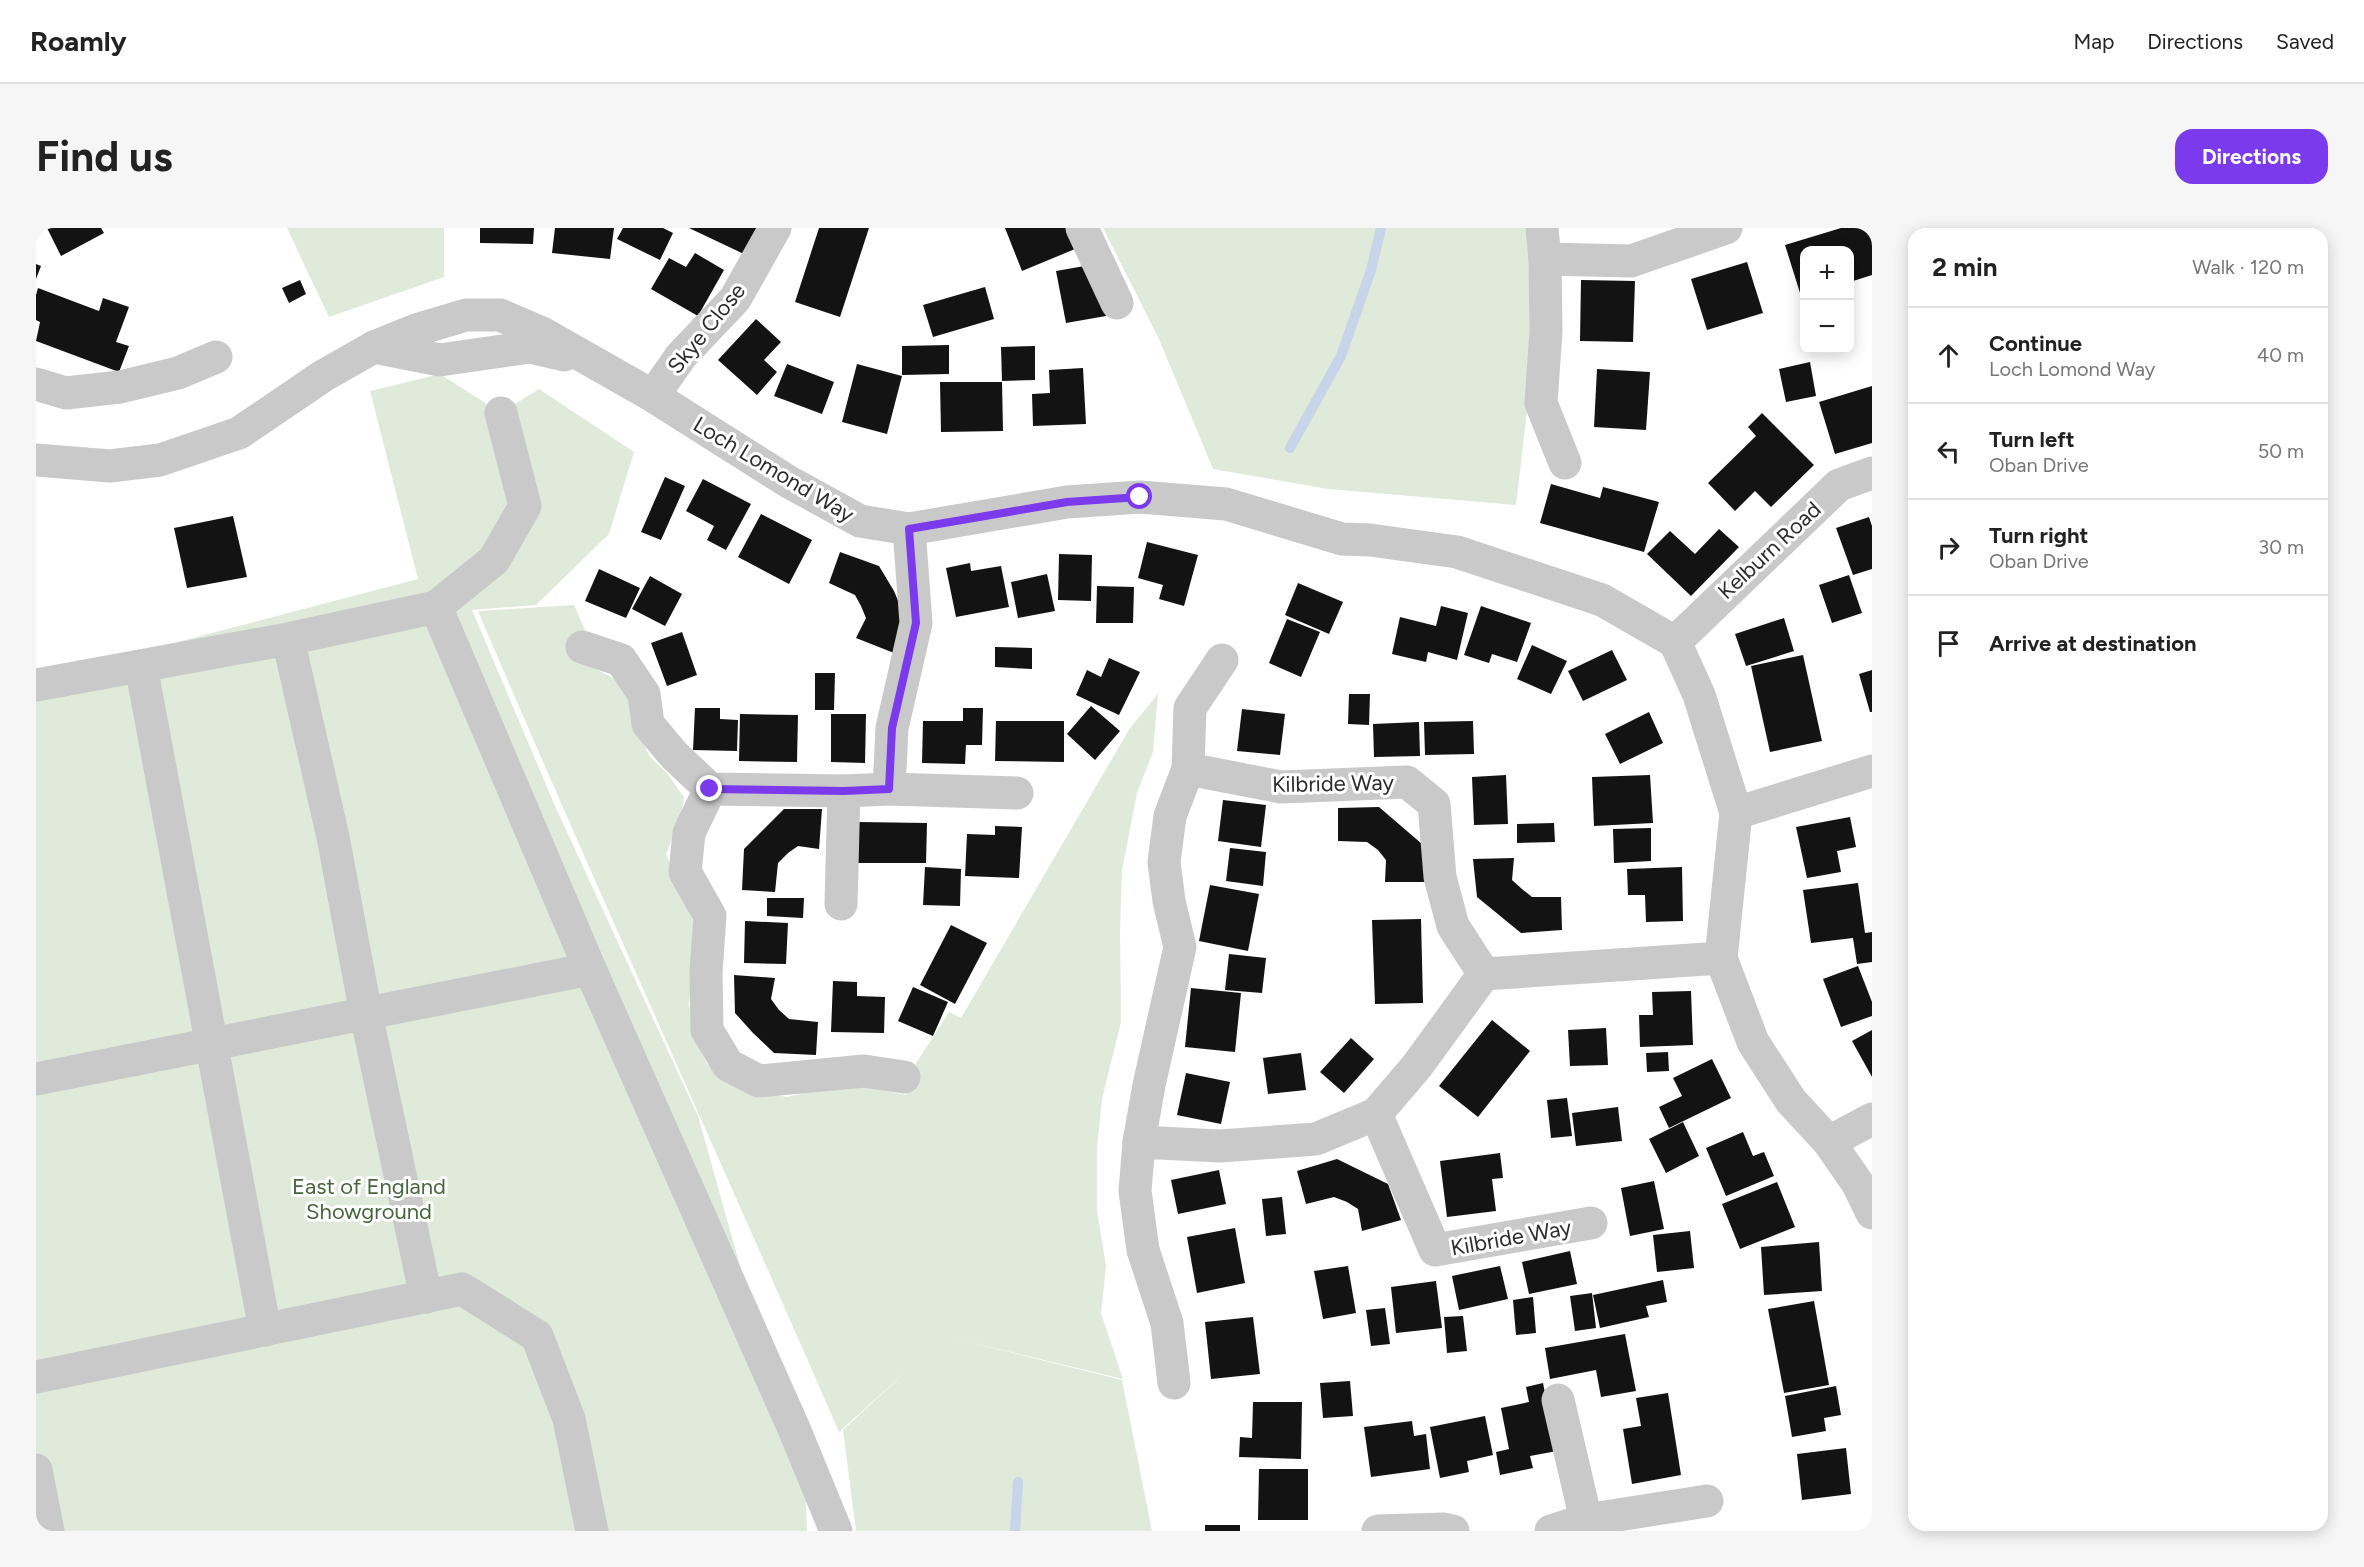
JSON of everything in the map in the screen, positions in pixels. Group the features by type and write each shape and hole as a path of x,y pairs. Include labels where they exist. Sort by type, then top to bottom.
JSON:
{"street":[{"name":"Skye Close","path":"653,396 681,356 735,299 775,228"},
{"path":"1082,228 1117,303"},
{"path":"1565,464 1541,403 1546,331 1543,243 1631,261 1726,228"},
{"name":"Loch Lomond Way","path":"36,460 110,466 160,460 238,433 323,376 374,347 416,330 466,315 500,315 544,334 653,396 789,482 860,521 909,529 1067,502 1140,497 1226,504 1342,538 1457,552 1602,600 1675,642"},
{"path":"36,384 66,393 120,387 178,373 216,357"},
{"path":"36,685 288,639 436,607 494,560 525,506 501,413"},
{"name":"Kelburn Road","path":"1675,642 1705,610 1839,485 1872,473"},
{"path":"889,789 892,728 916,623 909,529"},
{"path":"436,607 590,969 795,1431 836,1531"},
{"path":"288,639 333,837 366,1014 426,1297"},
{"path":"1675,642 1699,695 1736,813 1720,958 1753,1042 1791,1101 1829,1142 1857,1184 1872,1213"},
{"path":"582,647 621,660 644,694 648,724 674,755 710,789 844,791 889,789 1017,793"},
{"path":"1174,1383 1167,1323 1143,1250 1135,1191 1139,1142 1149,1085 1180,947 1169,901 1164,862 1170,816 1188,769 1190,708 1222,660"},
{"path":"141,666 265,1329"},
{"name":"Kilbride Way","path":"1188,769 1281,788 1407,782 1434,804 1440,877 1453,926 1484,974"},
{"path":"1736,813 1872,771"},
{"path":"710,789 689,834 685,872 710,916 706,972 707,1030 728,1065 759,1081 864,1071 904,1077"},
{"path":"842,904 844,791"},
{"path":"1139,1142 1220,1146 1316,1139 1376,1114 1417,1066 1484,974 1720,958"},
{"path":"36,1079 590,969"},
{"name":"Kilbride Way","path":"1376,1114 1435,1250 1591,1223"},
{"path":"1829,1142 1872,1119"},
{"path":"36,1377 462,1289 537,1336 569,1419 592,1531"},
{"path":"1558,1400 1586,1520"},
{"path":"36,1470 48,1531"},
{"path":"1551,1531 1586,1520 1707,1501"},
{"path":"1378,1531 1444,1529 1453,1531"}],"green space":[{"path":"287,228 444,228 444,277 329,317"},
{"path":"1103,228 1542,228 1545,259 1516,505 1328,489 1213,469 1159,339"},
{"name":"East of England Showground","path":"440,374 501,413 539,389 634,452 609,534 536,605 472,610 555,806 698,1116 806,1501 807,1531 36,1531 36,670 151,649 418,579 370,391"},
{"path":"574,605 590,641 588,665 613,678 627,694 638,732 650,757 666,772 684,797 680,819 666,854 698,934 689,1004 697,1044 707,1064 751,1091 787,1097 857,1084 905,1095 919,1085 915,1065 949,1012 961,1018 1130,728 1158,694 1153,752 1137,793 1122,870 1121,1022 1102,1099 1097,1148 1097,1211 1106,1266 1101,1313 1123,1379 945,1336 1122,1380 1152,1531 856,1531 843,1430 910,1368 839,1432 478,611"}],"building":[{"path":"47,228 101,228 104,233 61,256"},
{"path":"480,228 534,228 533,244 480,243"},
{"path":"555,228 614,228 610,259 552,253"},
{"path":"623,228 663,228 673,233 660,260 617,239"},
{"path":"689,228 759,228 746,255"},
{"path":"819,228 869,228 840,317 795,302"},
{"path":"1005,228 1066,228 1075,249 1022,271"},
{"path":"1841,228 1869,228 1872,239 1872,275 1854,281 1854,246 1800,246 1800,293 1785,245"},
{"path":"695,253 724,270 698,316 651,289 669,258 686,267"},
{"path":"1747,262 1763,313 1707,330 1691,279"},
{"path":"36,264 41,266 36,279"},
{"path":"1096,264 1106,316 1066,323 1056,271"},
{"path":"300,280 306,294 289,303 282,288"},
{"path":"1581,280 1635,281 1633,342 1580,341"},
{"path":"985,287 994,319 933,337 923,305"},
{"path":"38,288 99,311 103,298 129,307 116,342 129,346 119,372 36,341 40,322 36,320"},
{"path":"756,319 781,342 764,360 777,372 757,395 718,360"},
{"path":"949,345 949,374 902,375 902,346"},
{"path":"1035,346 1035,380 1002,381 1001,347"},
{"path":"1810,362 1816,396 1786,402 1779,369"},
{"path":"787,364 834,382 822,414 774,396"},
{"path":"857,364 902,376 887,434 842,422"},
{"path":"1083,368 1086,424 1033,426 1032,394 1050,393 1049,370"},
{"path":"1597,369 1650,372 1646,430 1594,427"},
{"path":"940,382 1002,382 1003,431 941,432"},
{"path":"1872,386 1872,443 1835,454 1819,402"},
{"path":"1762,413 1814,465 1771,507 1755,491 1735,511 1708,483 1756,436 1748,427"},
{"path":"665,477 685,486 661,540 641,532"},
{"path":"703,479 751,504 726,550 707,540 714,526 686,511"},
{"path":"1551,484 1600,498 1603,487 1659,502 1644,552 1540,523"},
{"path":"761,514 812,540 789,584 738,557"},
{"path":"233,516 247,577 187,588 174,528"},
{"path":"1869,517 1872,526 1872,569 1853,575 1836,528"},
{"path":"1719,529 1739,547 1691,596 1647,554 1670,531 1695,554"},
{"path":"1147,542 1198,555 1184,606 1159,599 1163,585 1138,578"},
{"path":"840,552 879,566 894,591 905,617 894,653 856,638 866,618 861,606 855,595 829,583"},
{"path":"1059,554 1092,555 1091,601 1058,600"},
{"path":"970,563 971,571 1001,566 1009,607 956,617 946,568"},
{"path":"599,569 640,588 626,618 585,601"},
{"path":"1047,574 1055,611 1018,618 1011,582"},
{"path":"1849,575 1862,613 1832,623 1819,585"},
{"path":"650,576 682,594 665,626 632,609"},
{"path":"1298,583 1343,602 1329,634 1285,615"},
{"path":"1097,586 1134,587 1133,623 1096,623"},
{"path":"1441,606 1468,613 1457,660 1428,652 1426,662 1392,654 1400,617 1436,626"},
{"path":"1481,606 1531,623 1517,662 1492,654 1489,663 1464,655"},
{"path":"1784,618 1794,651 1746,666 1735,634"},
{"path":"1287,619 1320,632 1301,677 1269,663"},
{"path":"682,632 697,675 667,686 651,643"},
{"path":"1532,645 1567,661 1551,694 1517,679"},
{"path":"995,647 1032,648 1032,669 995,667"},
{"path":"1612,650 1627,680 1583,701 1568,671"},
{"path":"1803,655 1822,741 1770,752 1751,666"},
{"path":"1109,658 1140,672 1119,715 1076,695 1087,670 1101,677"},
{"path":"1872,670 1872,712 1870,712 1859,674"},
{"path":"815,673 835,673 834,710 815,710"},
{"path":"1349,694 1370,694 1369,725 1348,724"},
{"path":"1091,706 1120,731 1095,760 1067,734"},
{"path":"695,708 720,708 720,719 738,720 737,751 693,750"},
{"path":"963,708 983,708 982,745 966,745 965,764 922,763 923,721 963,721"},
{"path":"1242,709 1285,714 1280,755 1237,751"},
{"path":"1649,712 1663,743 1620,764 1605,734"},
{"path":"740,714 798,715 797,762 739,761"},
{"path":"831,714 866,714 865,763 831,762"},
{"path":"996,721 1064,721 1064,762 995,761"},
{"path":"1473,721 1474,754 1425,755 1424,722"},
{"path":"1419,722 1420,756 1374,757 1373,724"},
{"path":"1506,775 1508,824 1474,825 1472,777"},
{"path":"1650,775 1653,823 1594,826 1592,777"},
{"path":"1223,800 1266,805 1261,847 1218,841"},
{"path":"1379,807 1422,844 1425,882 1385,882 1386,860 1378,850 1367,842 1338,841 1338,808"},
{"path":"784,809 822,809 819,849 798,846 788,853 778,863 775,892 742,890 744,849"},
{"path":"1850,817 1856,847 1837,851 1841,872 1807,878 1796,827"},
{"path":"858,822 927,823 926,863 858,863"},
{"path":"1554,823 1555,842 1517,843 1517,824"},
{"path":"995,826 1022,827 1019,878 965,876 967,834 995,835"},
{"path":"1651,828 1651,861 1614,863 1613,829"},
{"path":"1230,848 1266,852 1263,886 1226,881"},
{"path":"1514,858 1512,880 1522,889 1532,897 1561,897 1562,930 1521,933 1477,897 1473,859"},
{"path":"925,867 961,869 960,906 923,905"},
{"path":"1682,867 1683,921 1646,922 1645,895 1628,895 1627,869"},
{"path":"1858,883 1865,933 1872,932 1872,962 1857,964 1853,938 1811,943 1803,890"},
{"path":"1210,885 1259,894 1248,951 1199,941"},
{"path":"767,898 804,898 803,918 767,916"},
{"path":"1421,919 1423,1003 1375,1004 1372,920"},
{"path":"745,921 788,923 786,964 744,963"},
{"path":"951,925 987,943 955,1004 920,985"},
{"path":"1229,954 1266,958 1262,993 1225,990"},
{"path":"1858,966 1872,1002 1872,1016 1841,1027 1823,979"},
{"path":"734,975 775,978 771,999 779,1010 789,1019 818,1022 816,1055 774,1053 753,1033 735,1013"},
{"path":"833,981 857,982 857,996 885,997 884,1033 831,1032"},
{"path":"913,987 948,1002 933,1036 898,1021"},
{"path":"1191,988 1241,993 1235,1052 1185,1047"},
{"path":"1691,991 1693,1045 1640,1047 1639,1015 1653,1015 1652,992"},
{"path":"1492,1020 1530,1051 1478,1117 1439,1086"},
{"path":"1606,1028 1608,1065 1570,1066 1568,1030"},
{"path":"1872,1030 1872,1077 1852,1041"},
{"path":"1351,1038 1374,1059 1344,1093 1320,1072"},
{"path":"1668,1052 1669,1071 1647,1072 1646,1053"},
{"path":"1301,1053 1306,1090 1268,1094 1263,1058"},
{"path":"1712,1059 1731,1098 1669,1128 1659,1107 1682,1096 1673,1078"},
{"path":"1186,1073 1230,1082 1221,1124 1177,1115"},
{"path":"1567,1098 1572,1136 1551,1138 1547,1100"},
{"path":"1618,1107 1622,1141 1576,1146 1572,1113"},
{"path":"1683,1122 1699,1156 1666,1173 1649,1139"},
{"path":"1743,1132 1753,1156 1764,1152 1774,1176 1726,1196 1706,1148"},
{"path":"1500,1153 1503,1178 1492,1179 1496,1211 1447,1217 1440,1161"},
{"path":"1337,1159 1388,1184 1401,1220 1362,1231 1358,1209 1347,1202 1334,1197 1306,1204 1297,1171"},
{"path":"1219,1170 1226,1204 1178,1214 1171,1180"},
{"path":"1654,1181 1664,1229 1630,1236 1621,1188"},
{"path":"1777,1182 1795,1227 1740,1249 1722,1204"},
{"path":"1282,1197 1286,1234 1266,1236 1262,1199"},
{"path":"1235,1228 1245,1283 1197,1293 1187,1237"},
{"path":"1690,1231 1694,1268 1657,1272 1653,1235"},
{"path":"1819,1242 1822,1291 1764,1295 1761,1247"},
{"path":"1570,1251 1577,1284 1529,1294 1522,1262"},
{"path":"1348,1266 1356,1313 1323,1319 1314,1271"},
{"path":"1500,1266 1508,1299 1459,1310 1452,1276"},
{"path":"1663,1280 1667,1302 1646,1306 1649,1317 1600,1328 1593,1295"},
{"path":"1436,1281 1442,1328 1396,1333 1391,1287"},
{"path":"1592,1293 1596,1328 1575,1331 1570,1296"},
{"path":"1533,1297 1536,1333 1516,1335 1513,1300"},
{"path":"1814,1301 1829,1385 1784,1393 1768,1309"},
{"path":"1385,1308 1390,1344 1371,1346 1366,1310"},
{"path":"1463,1316 1467,1351 1447,1353 1444,1317"},
{"path":"1253,1317 1260,1374 1211,1379 1205,1322"},
{"path":"1625,1334 1636,1391 1601,1397 1596,1370 1550,1379 1545,1348"},
{"path":"1350,1381 1353,1416 1323,1418 1320,1383"},
{"path":"1543,1383 1557,1451 1530,1456 1533,1468 1500,1475 1496,1452 1509,1449 1501,1408 1529,1402 1526,1387"},
{"path":"1836,1386 1841,1415 1824,1418 1826,1431 1792,1437 1785,1396"},
{"path":"1668,1393 1681,1475 1632,1484 1623,1429 1641,1426 1636,1398"},
{"path":"1253,1402 1302,1402 1301,1459 1239,1457 1240,1437 1252,1438"},
{"path":"1485,1416 1493,1455 1467,1461 1469,1472 1440,1478 1430,1427"},
{"path":"1412,1421 1414,1436 1426,1434 1430,1469 1371,1477 1364,1427"},
{"path":"1846,1448 1851,1494 1802,1500 1797,1454"},
{"path":"1259,1469 1308,1469 1308,1520 1258,1520"},
{"path":"1205,1525 1240,1525 1240,1531 1205,1531"}],"waterway":[{"path":"1290,448 1341,356 1371,270 1381,228"},
{"path":"1015,1531 1018,1482"}],"route":[{"path":"710,789 844,791 889,789 892,728 916,623 909,529 1067,502 1140,497"}]}
